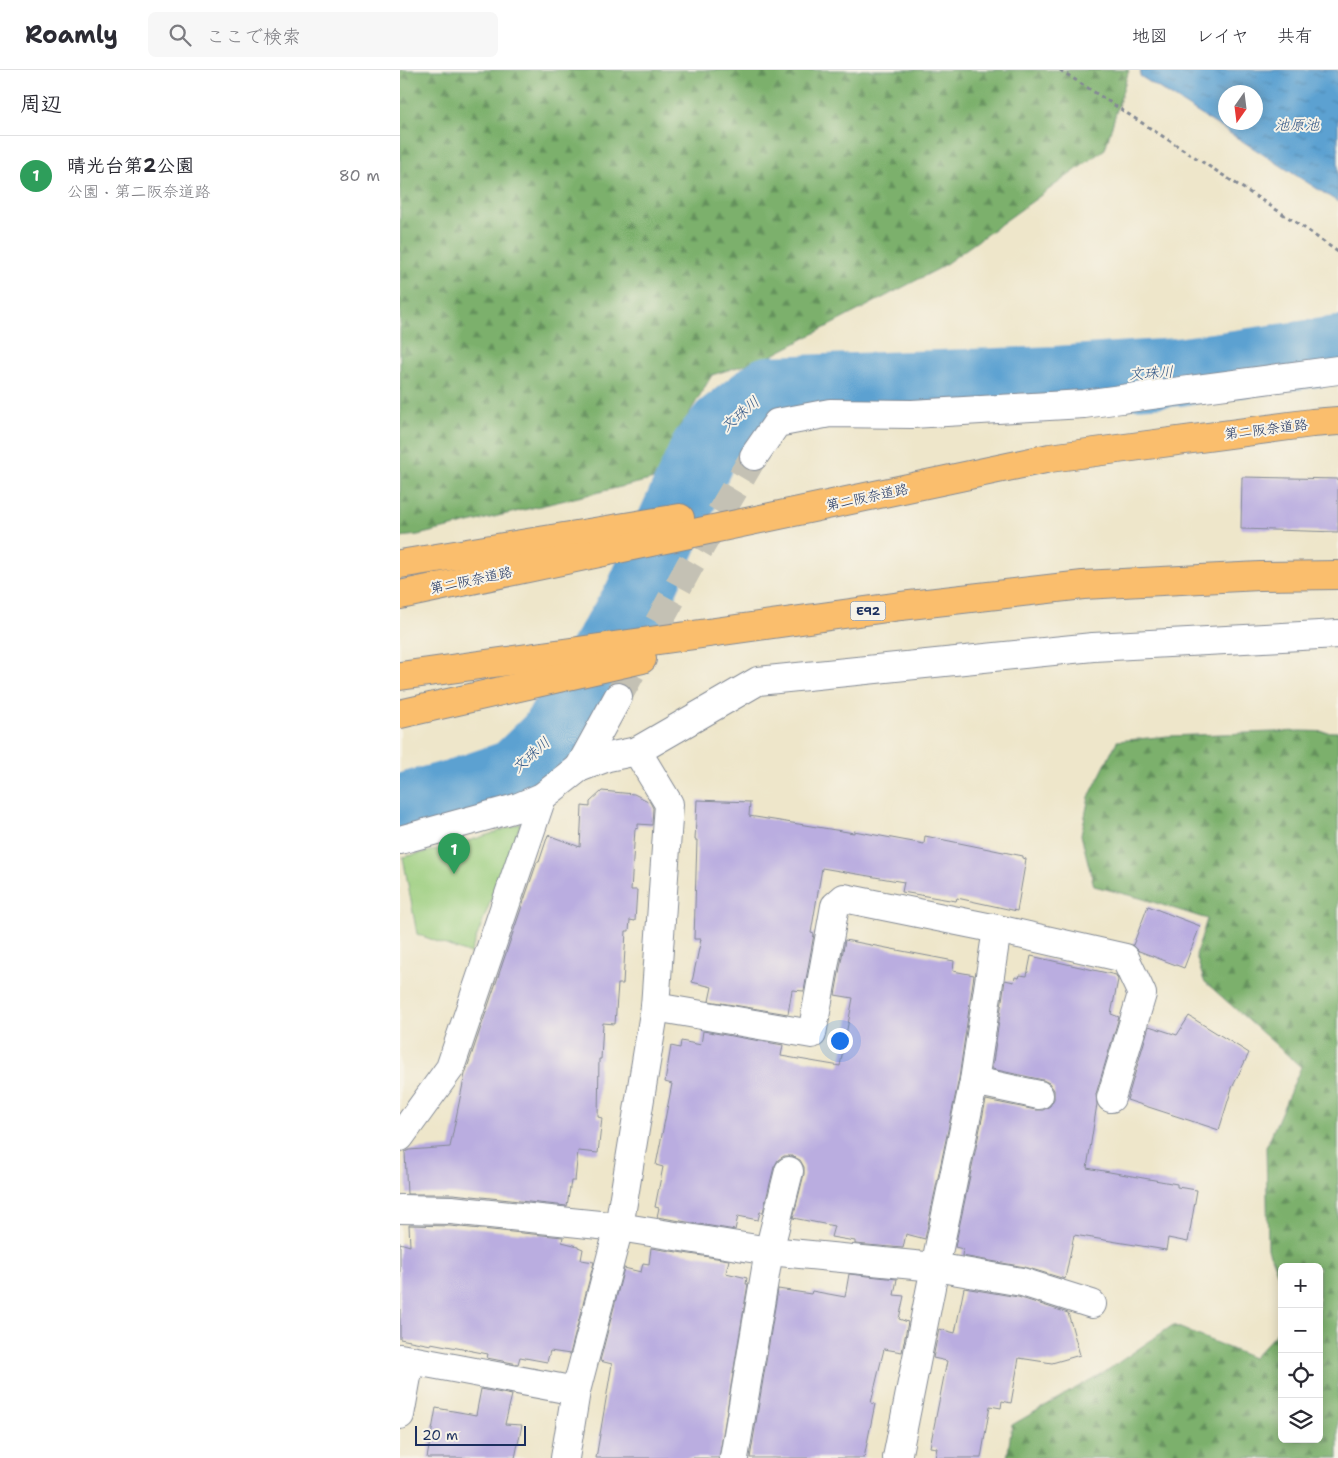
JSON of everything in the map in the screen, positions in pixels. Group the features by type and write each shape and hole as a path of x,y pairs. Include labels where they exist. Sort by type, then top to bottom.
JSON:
{"highway":[{"name":"第二阪奈道路","path":"400,595 1050,458 1312,423 1338,422"},
{"path":"400,564 810,497 939,482"},
{"name":"E92","path":"400,676 901,606 1084,585 1260,576 1338,575"},
{"path":"400,714 600,668 901,606"}],"street":[{"path":"754,456 777,423 830,413 912,414 1084,404 1338,370"},
{"path":"400,840 516,808 542,797 579,768 608,757 637,751 758,681 1093,647 1338,634"},
{"path":"579,768 618,697"},
{"path":"564,1458 576,1391 619,1227 654,1006 669,804 637,751"},
{"path":"400,1137 450,1068 542,797"},
{"path":"654,1006 812,1034 835,906 844,898 997,929 1125,958 1142,994 1112,1098"},
{"path":"897,1458 934,1267 974,1081 997,929"},
{"path":"974,1081 1039,1095"},
{"path":"734,1458 769,1251 790,1171"},
{"path":"400,1209 451,1210 619,1227 769,1251 934,1267 1022,1282 1092,1304"},
{"path":"400,1415 405,1359 576,1391"}],"path":[{"path":"1060,70 1300,225 1338,252"}],"green space":[{"path":"400,70 1129,70 1105,149 940,268 767,358 712,375 684,422 667,476 418,535 400,537"},
{"path":"1300,731 1338,732 1338,1458 1007,1458 1012,1425 1109,1369 1173,1325 1253,1358 1278,1331 1278,1443 1323,1443 1323,1263 1278,1263 1278,1275 1268,1249 1266,1147 1301,1067 1204,981 1196,955 1207,919 1094,886 1081,835 1089,797 1117,741 1168,736"},
{"path":"521,823 470,954 417,934 403,857 463,843"}],"water":[{"name":"池原池","path":"1141,70 1338,70 1338,202 1225,130 1263,130 1263,85 1218,85 1218,126 1140,76"}],"building":[{"path":"1242,477 1338,479 1338,532 1241,529"},
{"path":"602,791 634,794 650,802 653,808 652,825 638,824 638,828 635,829 631,890 637,890 635,921 630,920 629,931 626,931 623,984 618,984 615,1024 603,1023 601,1059 599,1059 598,1117 602,1118 598,1153 578,1151 575,1181 571,1181 567,1206 453,1194 407,1194 405,1152 409,1150 450,1147 465,1074 537,862 539,862 548,835 580,847 582,806 590,807 590,802"},
{"path":"697,800 750,802 749,816 854,833 854,831 924,844 925,836 1023,856 1026,859 1017,911 957,898 956,901 902,892 904,882 822,868 811,933 814,934 804,991 792,990 788,1014 709,1001 712,987 692,982 701,939 694,939"},
{"path":"1148,906 1200,926 1184,968 1139,951 1133,945"},
{"path":"845,940 954,961 953,971 974,975 959,1078 925,1239 906,1234 903,1248 855,1244 855,1241 831,1237 834,1226 793,1218 804,1167 800,1160 792,1156 784,1156 778,1160 774,1167 763,1212 760,1212 758,1220 738,1216 735,1230 657,1217 659,1208 655,1207 663,1167 656,1165 672,1084 665,1082 671,1046 680,1048 681,1041 701,1045 703,1031 783,1045 781,1056 840,1066 853,998 835,995"},
{"path":"1031,956 1116,975 1118,980 1111,1014 1119,1017 1096,1094 1097,1104 1087,1168 1177,1184 1177,1187 1197,1190 1188,1242 1168,1238 1166,1250 1074,1235 1065,1279 1025,1267 962,1256 963,1249 955,1247 986,1100 1043,1110 1050,1106 1054,1099 1054,1090 1049,1083 1043,1080 992,1069 1005,980 1014,982 1015,977 1019,978 1020,975 1027,976"},
{"path":"1189,1016 1249,1053 1232,1088 1219,1130 1127,1100 1149,1026 1177,1035"},
{"path":"409,1225 450,1226 563,1237 562,1242 583,1249 581,1260 594,1262 570,1354 550,1351 547,1362 520,1357 518,1364 487,1358 488,1354 400,1339 400,1243 410,1246"},
{"path":"651,1248 729,1260 726,1273 747,1278 746,1284 748,1284 719,1458 596,1458 612,1364 600,1361 624,1268 641,1272 643,1263 649,1264"},
{"path":"849,1274 897,1279 894,1295 904,1296 899,1319 908,1322 902,1352 884,1349 871,1403 875,1404 864,1458 750,1458 778,1289 811,1294 812,1291 845,1297"},
{"path":"964,1288 1018,1297 1068,1313 1080,1355 1052,1363 1019,1358 1011,1403 1002,1401 1001,1408 990,1406 981,1458 935,1458 937,1448 930,1447 947,1361 933,1358 939,1329 955,1333"},
{"path":"481,1389 512,1395 505,1424 522,1425 515,1458 427,1458 436,1408 476,1415"}],"waterway":[{"name":"文珠川","path":"400,808 459,792 515,773 551,738 637,599 704,450 722,427 769,390 1057,380 1178,372 1338,350"}],"tunnel":[{"path":"618,697 690,565 754,456"}],"place":[{"name":"晴光台第2公園","path":"454,874"}]}
